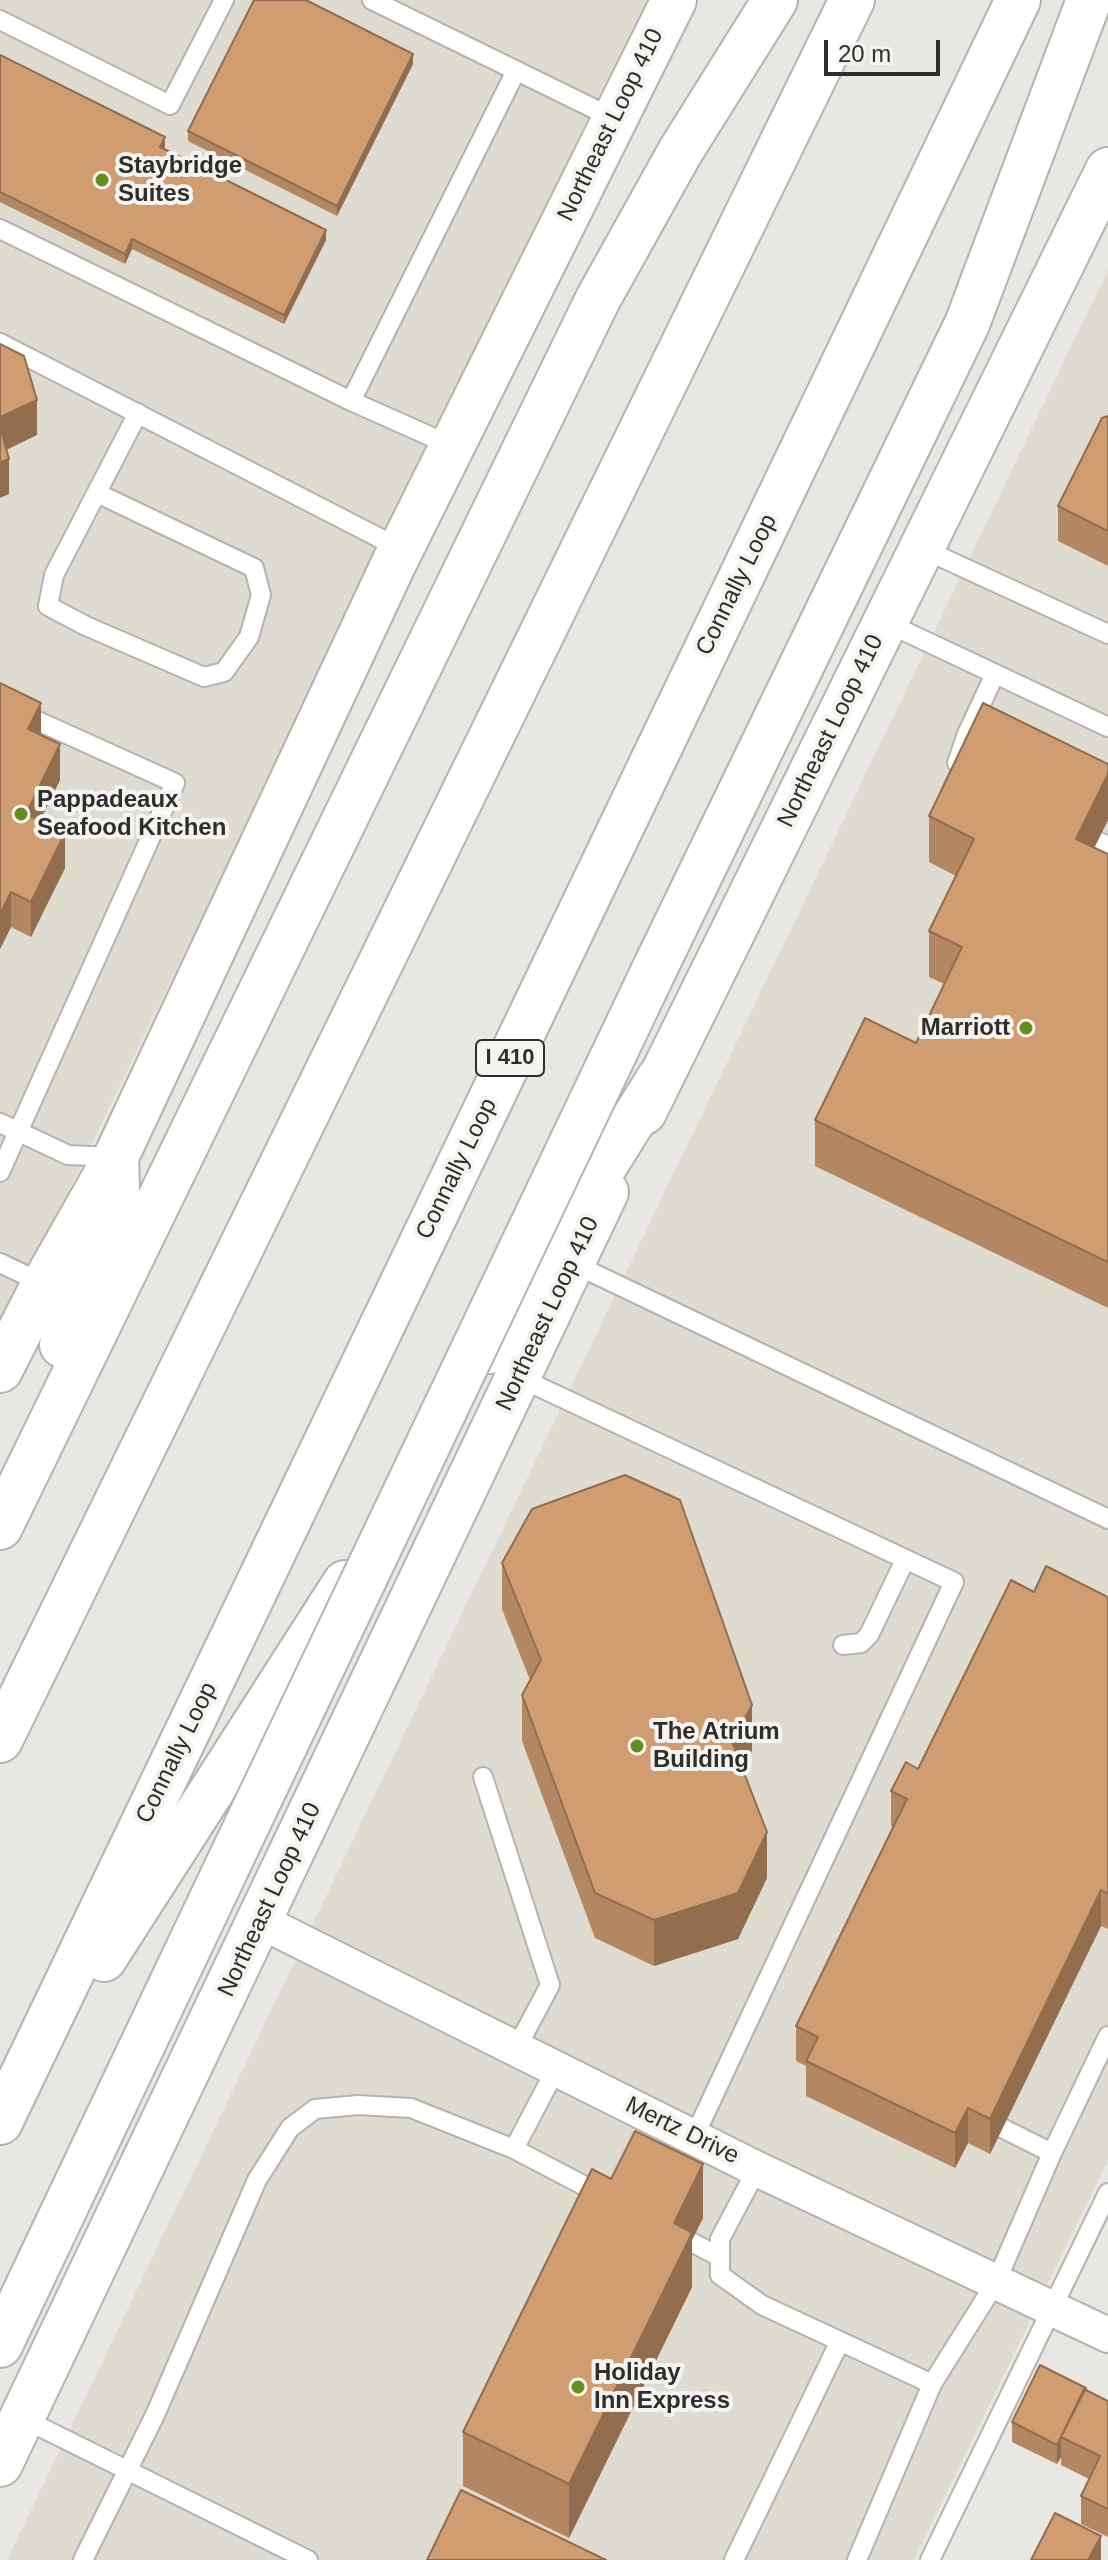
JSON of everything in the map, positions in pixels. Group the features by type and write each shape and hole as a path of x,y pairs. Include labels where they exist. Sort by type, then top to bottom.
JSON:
{"main road":[{"name":"Northeast Loop 410","path":"0,1370 44,1284 116,1157 401,549 674,0"},
{"path":"0,1527 613,272 680,152 775,0"},
{"path":"0,1740 852,0"},
{"name":"Connally Loop","path":"2,2119 1018,0"},
{"path":"0,2345 654,970 967,324 1089,0"},
{"name":"Northeast Loop 410","path":"0,2464 660,1077 921,548 1103,195"},
{"path":"2,2119 310,1640 660,1077"},
{"path":"0,1517 117,1190 116,1157"}],"street":[{"name":"Mertz Drive","path":"260,1921 757,2169 1108,2335"}],"lane":[{"path":"372,0 615,119"},
{"path":"0,20 170,105 217,2"},
{"path":"351,401 516,71"},
{"path":"0,229 351,401 452,446"},
{"path":"0,343 401,549"},
{"path":"97,493 254,568 261,595 249,637 224,672 204,677 86,626 48,606 54,575 138,413"},
{"path":"921,548 1108,634"},
{"path":"885,622 1108,727"},
{"path":"969,779 957,763 995,674"},
{"path":"0,704 175,783 0,1172"},
{"path":"0,1123 68,1155 116,1157"},
{"path":"0,1263 44,1284"},
{"path":"572,1263 1108,1519"},
{"path":"518,1377 954,1582 694,2137"},
{"path":"843,1645 861,1643 869,1635 905,1560"},
{"path":"483,1777 550,1985 516,2049"},
{"path":"857,2560 932,2384 996,2282 1052,2153 1108,2036"},
{"path":"514,2149 556,2069"},
{"path":"83,2560 177,2365 257,2180 290,2128 315,2109 358,2105 411,2108 514,2149 624,2207"},
{"path":"1002,2128 1052,2153"},
{"path":"757,2169 720,2239 720,2275 762,2305 932,2384"},
{"path":"930,2560 1108,2193"},
{"path":"691,2242 720,2257"},
{"path":"734,2560 840,2341"},
{"path":"22,2418 308,2560"}],"shaded area":[{"path":"0,0 648,0 0,1332"},
{"path":"1108,270 1108,2160 914,2560 7,2560"}],"building":[{"name":"Staybridge Suites","path":"254,0 306,0 413,54 337,206 188,131"},
{"name":"Staybridge Suites","path":"0,55 165,137 160,147 326,230 284,315 132,239 125,254 0,192"},
{"path":"0,344 24,356 37,400 0,417"},
{"path":"1108,416 1108,531 1058,506 1102,418"},
{"path":"0,427 9,459 0,462"},
{"name":"Pappadeaux Seafood Kitchen","path":"0,683 41,703 28,729 60,744 26,814 65,833 31,902 11,892 0,914"},
{"name":"Marriott","path":"983,703 1108,764 1108,774 1076,839 1108,854 1108,1262 815,1120 865,1018 916,1043 962,947 929,931 974,839 929,816"},
{"name":"The Atrium Building","path":"625,1475 680,1500 752,1705 732,1742 767,1832 738,1893 654,1920 595,1893 522,1695 541,1660 502,1563 532,1509"},
{"path":"1046,1566 1108,1597 1108,1894 1101,1890 990,2119 968,2108 955,2133 806,2061 818,2037 796,2026 907,1799 891,1791 906,1762 918,1769 1011,1580 1034,1592"},
{"name":"Holiday Inn Express","path":"635,2131 703,2164 674,2223 692,2233 569,2484 463,2432 592,2169 611,2179"},
{"path":"1040,2365 1086,2388 1057,2445 1012,2422"},
{"path":"1084,2389 1108,2401 1108,2509 1081,2496 1100,2456 1061,2437"},
{"path":"461,2490 606,2560 427,2560"},
{"path":"1055,2513 1101,2536 1088,2560 1031,2560"}],"place":[{"name":"Staybridge Suites","path":"102,180"},
{"name":"Pappadeaux Seafood Kitchen","path":"21,814"},
{"name":"Marriott","path":"1026,1028"},
{"name":"The Atrium Building","path":"637,1746"},
{"name":"Holiday Inn Express","path":"578,2387"}]}
